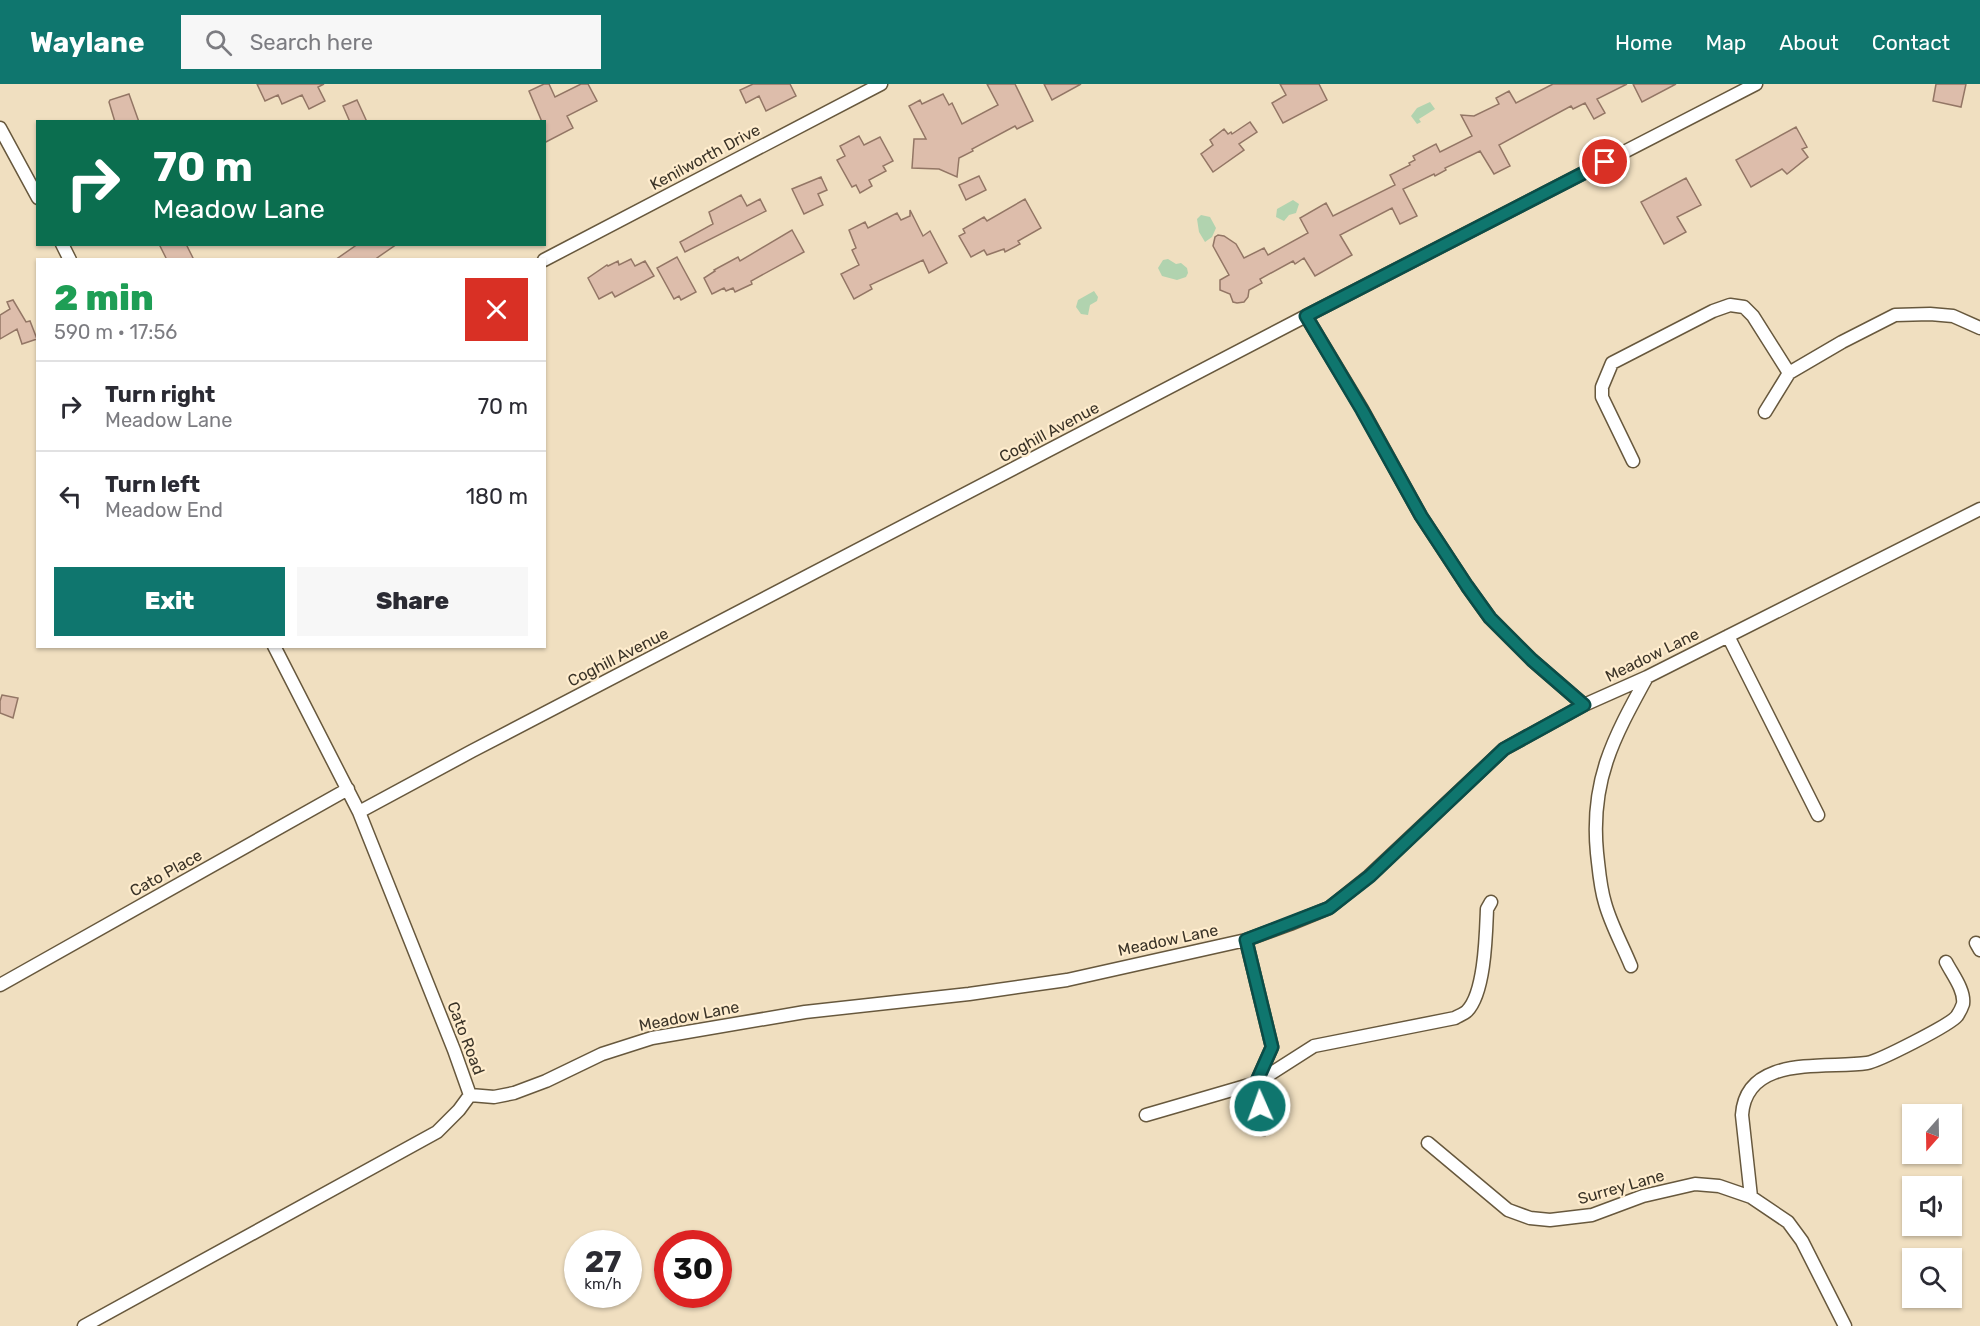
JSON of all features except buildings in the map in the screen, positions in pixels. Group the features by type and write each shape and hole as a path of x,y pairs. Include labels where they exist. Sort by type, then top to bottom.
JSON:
{"street":[{"name":"Kenilworth Drive","path":"546,259 881,84"},
{"name":"Coghill Avenue","path":"358,812 1306,316 1756,84"},
{"path":"0,128 36,194"},
{"path":"1633,461 1602,397 1602,387 1611,363 1730,305 1744,307 1753,316 1789,373"},
{"path":"1765,412 1789,373 1851,337 1895,315 1953,316 1980,328"},
{"path":"1306,316 1421,516 1467,586 1490,618 1532,660 1584,705"},
{"name":"Meadow Lane","path":"470,1095 494,1096 514,1093 546,1081 602,1054 652,1038 806,1012 969,994 1067,980 1246,940 1329,908 1370,876 1504,749 1584,705 1647,677 1980,509"},
{"path":"1728,636 1818,815"},
{"name":"Cato Road","path":"84,1326 437,1132 470,1095 454,1050 348,789 275,648"},
{"path":"1632,966 1605,904 1594,825 1600,782 1612,744 1647,677"},
{"name":"Cato Place","path":"0,985 348,789"},
{"path":"1146,1115 1256,1083 1314,1046 1455,1018 1467,1011 1474,1000 1482,973 1487,909 1491,902"},
{"path":"1246,940 1272,1047 1256,1083 1264,1129"},
{"path":"1751,1197 1742,1115 1742,1103 1748,1089 1768,1075 1789,1068 1870,1062 1945,1025 1956,1017 1963,1005 1963,993 1946,962"},
{"name":"Surrey Lane","path":"1428,1143 1508,1210 1530,1218 1550,1220 1592,1215 1643,1196 1695,1184 1719,1185 1751,1197 1788,1222 1802,1241 1845,1326"}],"shaded area":[{"path":"1430,102 1435,109 1419,119 1421,122 1417,124 1411,116 1417,108"},
{"path":"1293,200 1299,204 1296,213 1289,215 1284,221 1276,217 1277,209"},
{"path":"1201,215 1210,217 1216,228 1212,237 1205,242 1199,232 1197,219"},
{"path":"1168,259 1176,264 1181,263 1187,268 1186,277 1177,280 1162,276 1158,268 1163,260"},
{"path":"1094,291 1098,297 1097,301 1090,305 1088,315 1081,314 1076,307 1078,300"}],"route":[{"path":"1260,1106 1256,1083 1272,1047 1246,940 1329,908 1370,876 1504,749 1584,705 1532,660 1490,618 1467,586 1421,516 1306,316 1605,162"}]}
